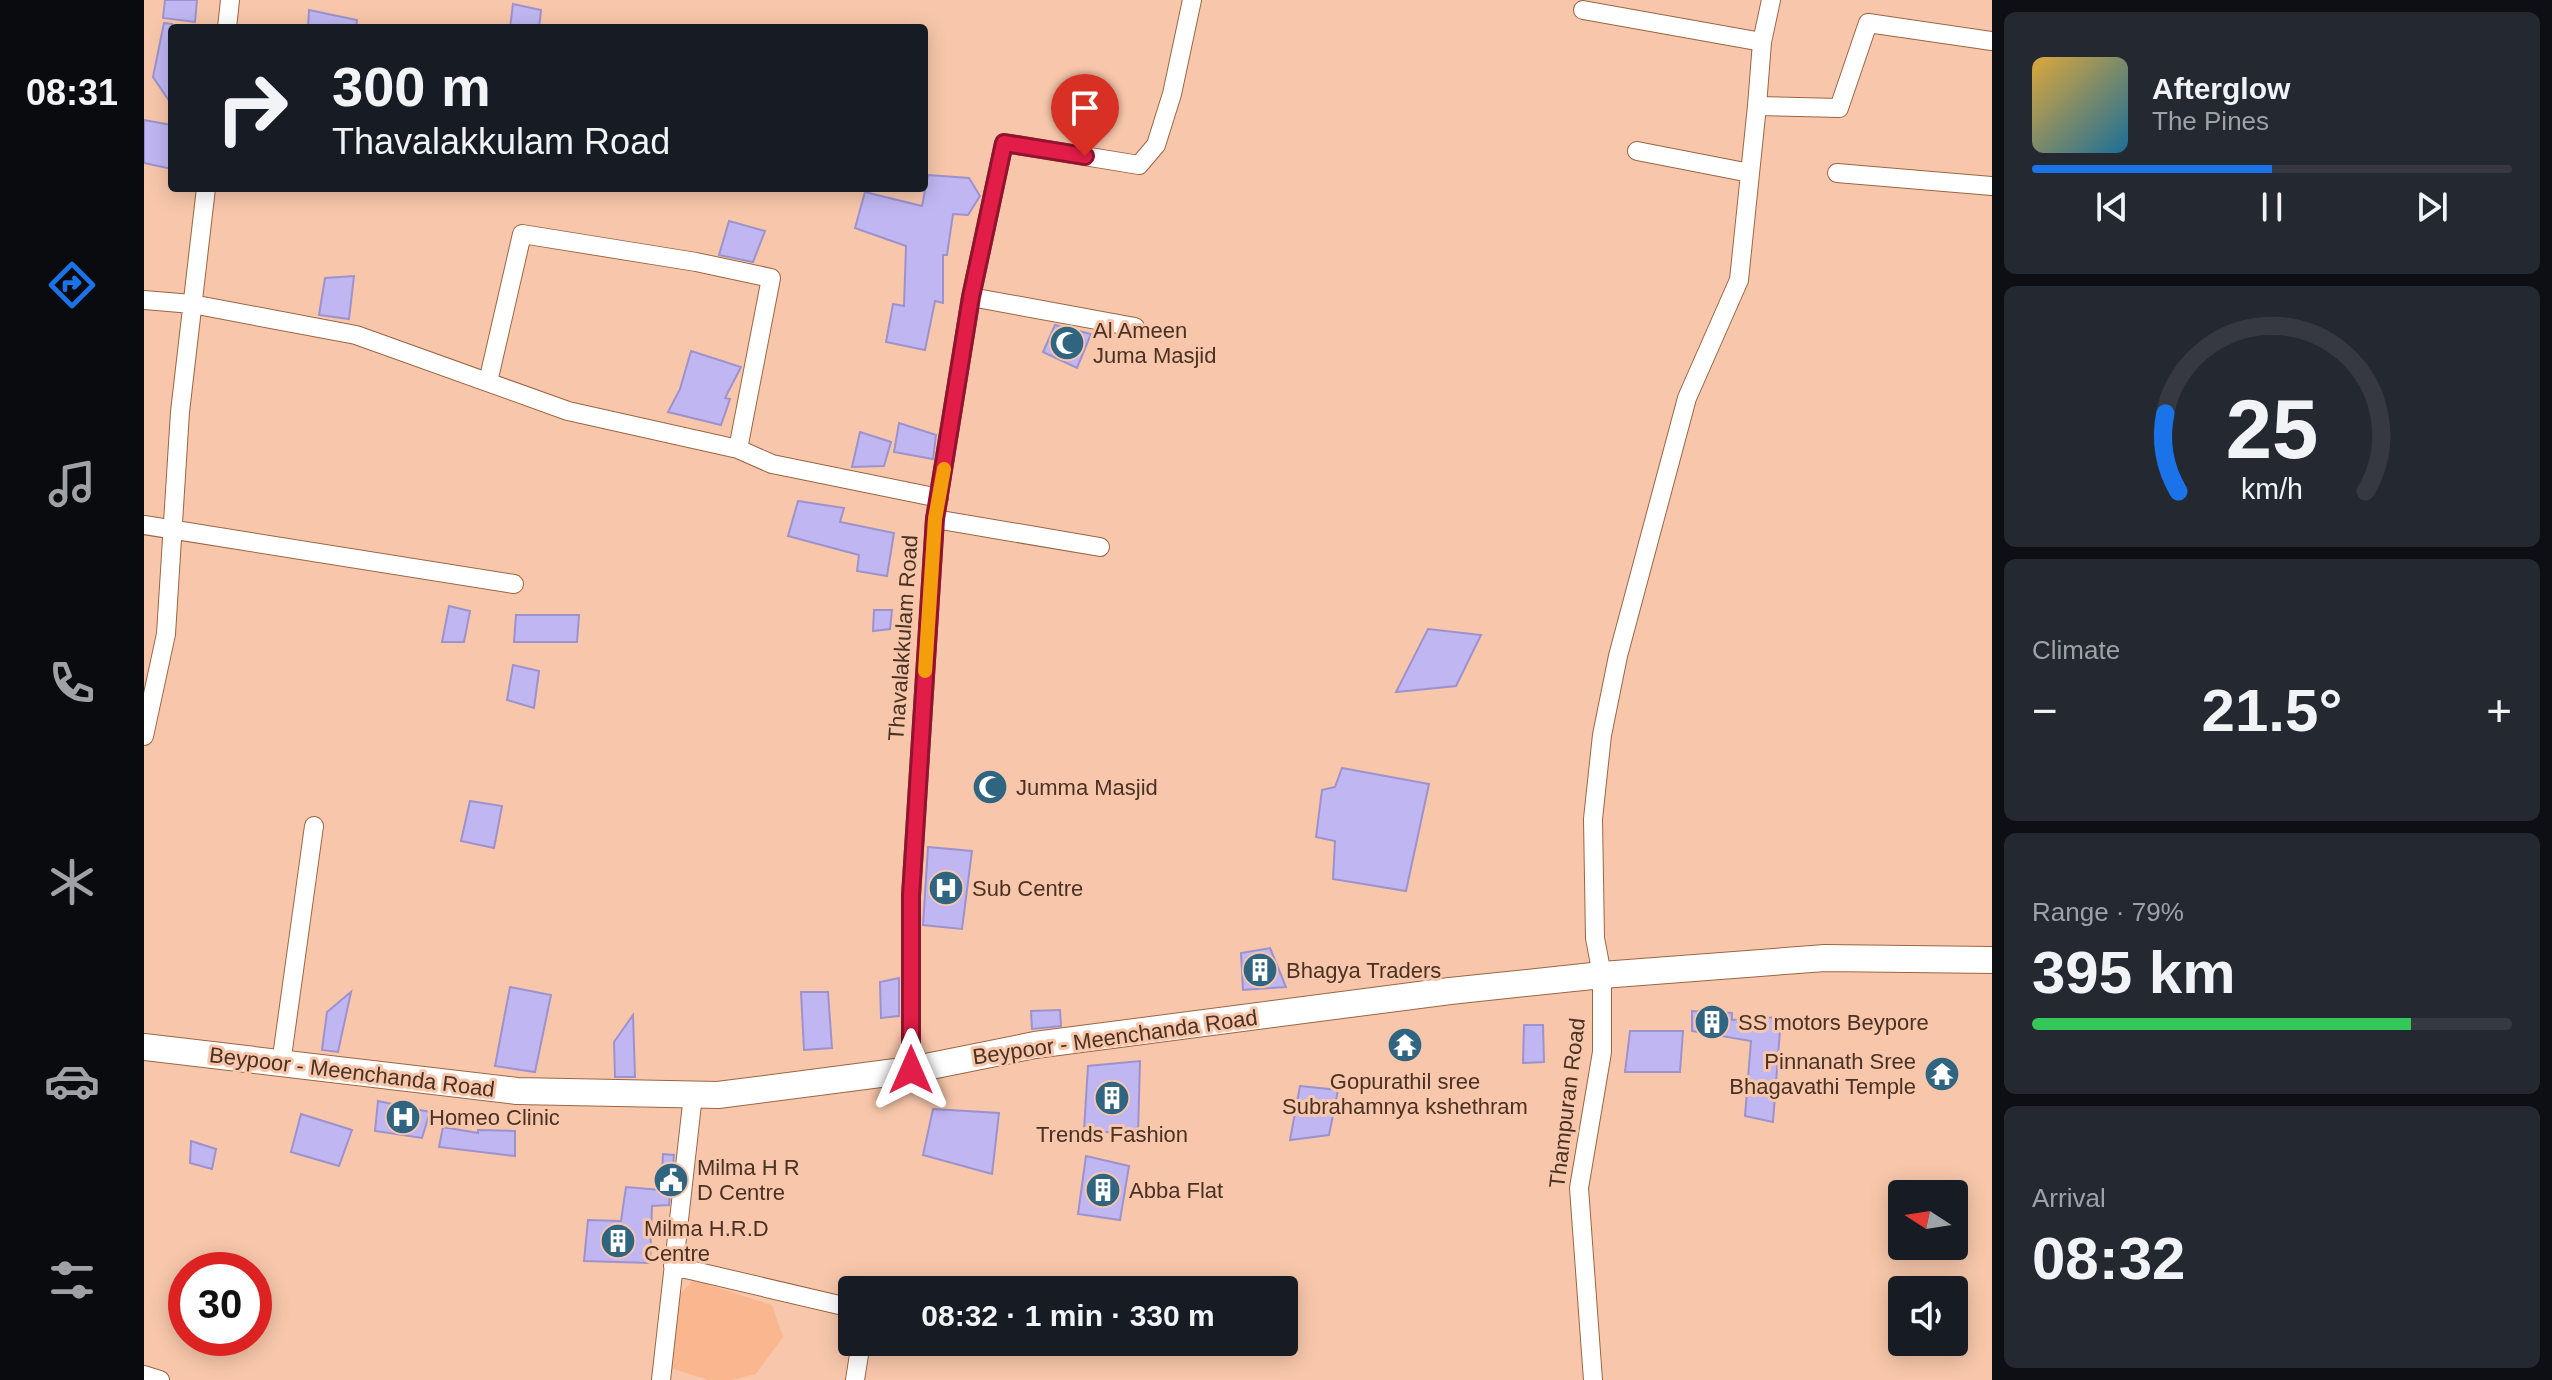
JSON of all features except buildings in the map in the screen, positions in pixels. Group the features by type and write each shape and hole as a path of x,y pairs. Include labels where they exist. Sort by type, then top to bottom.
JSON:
{"main road":[{"name":"Beypoor - Meenchanda Road","path":"144,1047 517,1091 718,1095 911,1070 1035,1045 1450,991 1602,975 1825,958 1992,960"}],"street":[{"path":"227,24 230,0"},
{"name":"Thavalakkulam Road","path":"911,1070 911,896 935,519 971,297 1004,143 1139,165 1156,145 1172,94 1192,0"},
{"name":"Thampuran Road","path":"1593,1380 1579,1188 1602,1052 1602,975 1595,938 1593,819 1602,735 1618,656 1687,398 1739,280 1762,42 1771,0"},
{"path":"1583,10 1762,42"},
{"path":"1757,106 1839,108 1868,23 1992,41"},
{"path":"1637,151 1750,173"},
{"path":"1837,173 1992,186"},
{"path":"144,736 166,634 180,412 206,192"},
{"path":"488,382 522,234 681,259 771,278 738,449"},
{"path":"971,297 1135,327"},
{"path":"144,300 192,304 356,335 568,411 738,449 772,464 939,498"},
{"path":"935,519 1100,547"},
{"path":"144,525 514,584"},
{"path":"281,1064 314,826"},
{"path":"661,1380 693,1095"},
{"path":"673,1266 838,1305"},
{"path":"855,1380 859,1356"},
{"path":"144,1375 160,1380"}],"shaded area":[{"path":"694,1280 772,1305 783,1337 756,1374 732,1380 708,1380 661,1365 678,1295"}],"slow traffic":[{"path":"925,671 935,519 944,469"}],"place":[{"name":"Al Ameen Juma Masjid","path":"1067,343"},
{"name":"Jumma Masjid","path":"990,787"},
{"name":"Sub Centre","path":"946,888"},
{"name":"Bhagya Traders","path":"1260,970"},
{"name":"SS motors Beypore","path":"1712,1022"},
{"name":"Gopurathil sree Subrahamnya kshethram","path":"1405,1045"},
{"name":"Pinnanath Sree Bhagavathi Temple","path":"1942,1074"},
{"name":"Trends Fashion","path":"1112,1098"},
{"name":"Homeo Clinic","path":"403,1117"},
{"name":"Milma H R D Centre","path":"671,1180"},
{"name":"Abba Flat","path":"1103,1190"},
{"name":"Milma H.R.D Centre","path":"618,1241"}],"route":[{"path":"911,1070 911,896 935,519 971,297 1004,143 1085,156"}]}
